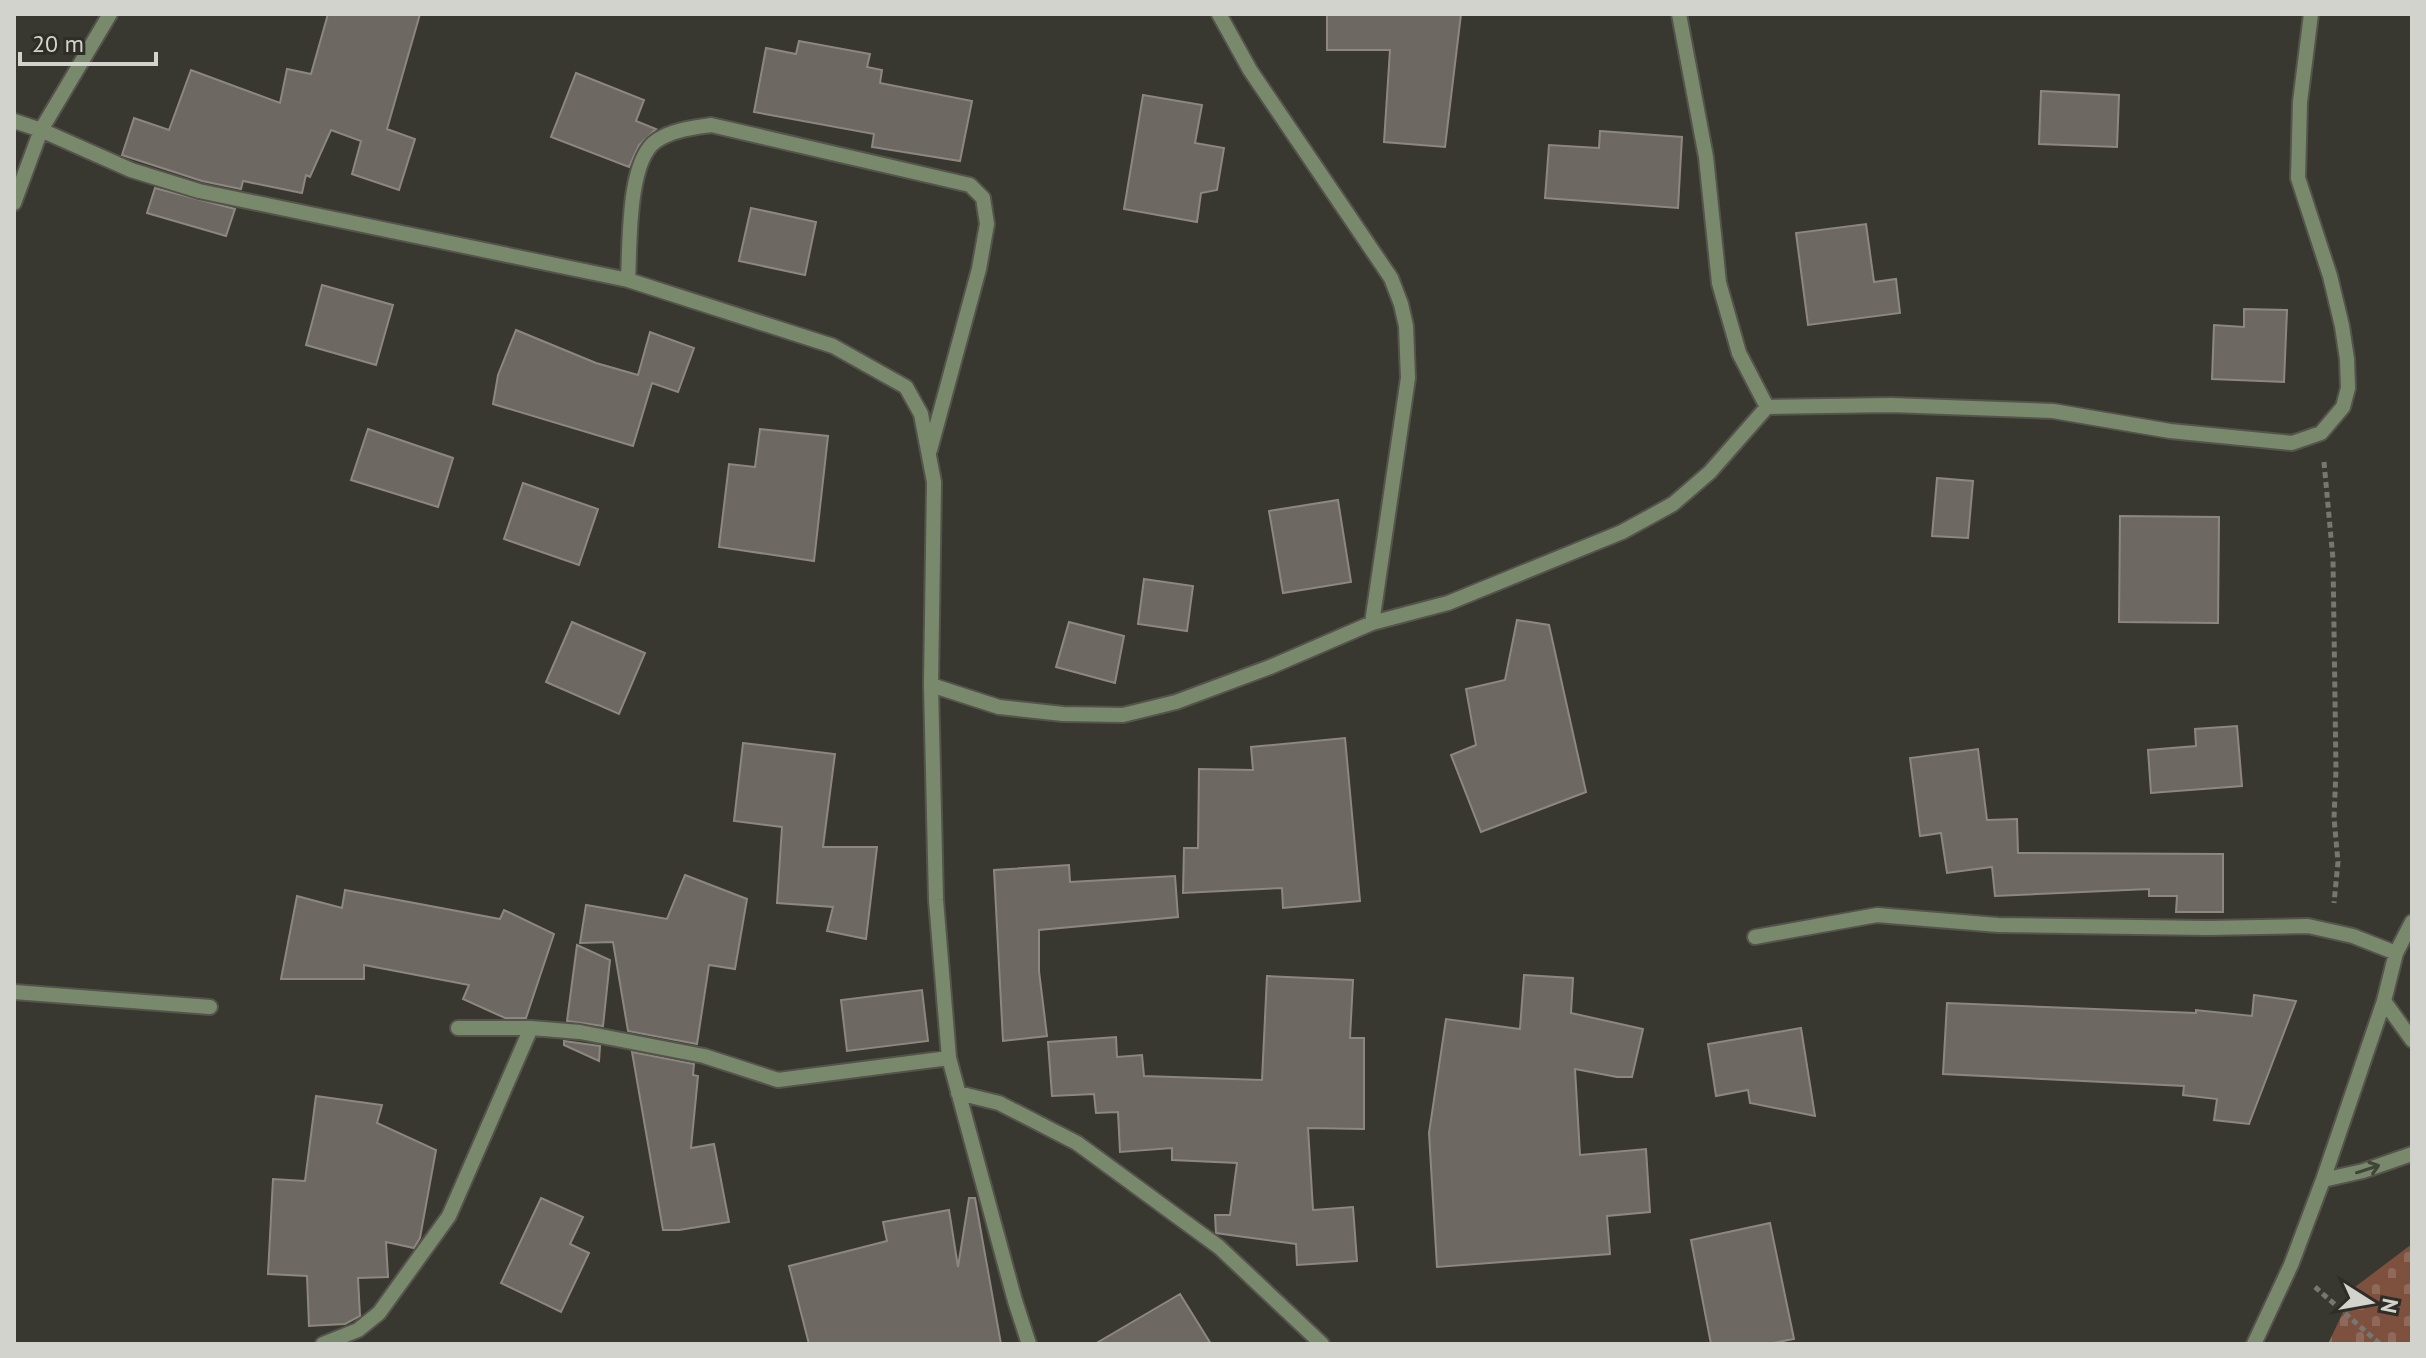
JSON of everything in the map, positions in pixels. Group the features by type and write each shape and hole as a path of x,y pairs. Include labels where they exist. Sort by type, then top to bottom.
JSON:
{"street":[{"path":"14,203 41,130 110,14"},
{"path":"1219,14 1250,70 1391,278 1401,304 1406,326 1408,378 1372,623"},
{"path":"1679,14 1706,157 1719,283 1739,353 1767,407"},
{"path":"931,685 999,707 1063,714 1123,715 1176,702 1270,667 1372,623 1448,603 1622,532 1673,504 1701,480 1767,407 1891,405 2053,411 2170,431 2292,443 2321,433 2343,407 2348,388 2342,326 2330,276 2298,178 2300,102 2311,14"},
{"path":"14,121 131,170 199,191 628,280 833,346 906,387 921,414 934,482 931,685 936,900 949,1058 1029,1344"},
{"path":"628,280 634,181 654,142 681,130 711,125 970,185 983,198 987,224 979,269 930,450"},
{"path":"1755,937 1877,915 2013,925 2308,926 2353,936 2396,953"},
{"path":"2254,1344 2291,1265 2323,1180 2384,1001 2396,953 2412,922"},
{"path":"14,992 210,1007"},
{"path":"2384,1001 2412,1040"},
{"path":"458,1028 580,1032 704,1056 778,1080 949,1058"},
{"path":"323,1344 358,1330 379,1313 449,1216 531,1028"},
{"path":"958,1093 999,1103 1077,1143 1219,1247 1322,1344"},
{"path":"2323,1180 2363,1171 2412,1154"}],"path":[{"path":"2321,433 2333,559 2334,818 2338,862 2331,931"},
{"path":"2291,1265 2380,1344"}],"green space":[{"path":"2412,1244 2412,1344 2328,1344 2355,1287"}],"building":[{"path":"328,14 420,14 387,129 415,139 399,190 352,174 361,141 331,130 310,177 306,175 302,193 243,181 241,189 202,181 122,155 134,118 169,130 191,70 280,103 287,69 311,74"},
{"path":"1327,14 1461,14 1445,147 1384,142 1390,50 1327,50"},
{"path":"799,41 870,54 867,67 882,70 880,83 972,101 960,161 872,147 874,134 754,112 766,48 796,54"},
{"path":"576,73 644,100 636,121 656,129 639,145 629,167 551,137"},
{"path":"2041,91 2119,95 2117,147 2039,144"},
{"path":"1143,95 1202,105 1195,143 1224,148 1217,190 1201,193 1197,222 1124,209"},
{"path":"1600,131 1682,137 1678,208 1545,198 1549,145 1599,148"},
{"path":"155,188 235,209 226,236 147,213"},
{"path":"751,208 816,222 805,275 739,261"},
{"path":"1866,224 1874,282 1896,279 1900,313 1808,325 1796,233"},
{"path":"322,285 393,305 376,365 306,345"},
{"path":"2244,309 2287,310 2284,382 2212,379 2214,325 2244,327"},
{"path":"516,330 596,363 638,375 650,332 694,348 678,392 652,383 633,446 493,404 498,375"},
{"path":"368,429 453,458 438,507 351,480"},
{"path":"760,429 828,436 814,561 719,547 729,464 755,467"},
{"path":"1937,478 1973,481 1968,538 1932,536"},
{"path":"523,483 598,509 579,565 504,539"},
{"path":"1338,500 1351,582 1283,593 1269,511"},
{"path":"2120,516 2219,517 2218,623 2119,622"},
{"path":"1144,579 1193,586 1187,631 1138,624"},
{"path":"1517,620 1549,625 1586,792 1481,832 1451,755 1476,745 1466,689 1505,680"},
{"path":"572,622 645,653 619,714 546,682"},
{"path":"1069,622 1124,636 1115,683 1056,667"},
{"path":"2237,726 2242,786 2151,793 2148,750 2196,746 2195,729"},
{"path":"1345,738 1360,901 1283,908 1282,888 1183,893 1184,848 1198,848 1199,769 1253,770 1251,747"},
{"path":"743,743 835,754 823,847 877,847 866,939 827,931 833,907 777,903 782,827 734,821"},
{"path":"1978,749 1987,820 2017,819 2018,853 2223,854 2223,912 2176,912 2177,896 2149,896 2149,889 1995,896 1992,867 1947,873 1941,833 1920,836 1910,758"},
{"path":"1069,865 1070,882 1175,876 1178,917 1039,930 1039,971 1047,1036 1003,1041 994,870"},
{"path":"685,875 747,899 735,969 709,965 697,1044 628,1031 613,942 580,943 586,905 667,919"},
{"path":"345,890 500,919 504,910 554,934 526,1018 505,1018 463,999 469,985 364,965 364,979 281,979 297,896 342,908"},
{"path":"577,945 610,960 603,1026 567,1021"},
{"path":"1524,975 1573,978 1571,1013 1643,1029 1632,1077 1575,1069 1580,1155 1646,1149 1650,1212 1607,1216 1610,1254 1437,1267 1429,1133 1446,1019 1520,1029"},
{"path":"1267,976 1353,980 1350,1038 1364,1038 1364,1129 1308,1128 1313,1210 1353,1207 1357,1261 1297,1265 1296,1244 1216,1233 1215,1215 1230,1215 1237,1163 1172,1160 1172,1148 1120,1152 1118,1112 1096,1113 1094,1094 1052,1096 1048,1042 1116,1037 1117,1057 1142,1055 1144,1076 1262,1080"},
{"path":"922,990 928,1041 847,1051 841,1000"},
{"path":"2254,995 2296,1001 2249,1124 2214,1120 2217,1099 2183,1095 2184,1086 1943,1074 1947,1003 2196,1013 2196,1010 2252,1016"},
{"path":"1801,1028 1815,1116 1750,1103 1748,1090 1716,1096 1708,1044"},
{"path":"564,1041 600,1046 599,1061 564,1045"},
{"path":"632,1052 694,1064 693,1075 698,1076 691,1148 714,1144 729,1222 663,1230"},
{"path":"316,1096 382,1105 377,1123 436,1150 420,1238 414,1248 386,1242 388,1277 358,1278 360,1316 345,1324 309,1326 307,1276 268,1274 273,1179 305,1181"},
{"path":"541,1198 583,1217 570,1244 589,1253 561,1312 501,1283"},
{"path":"969,1198 975,1198 1001,1344 809,1344 789,1266 887,1241 883,1222 949,1210 958,1267"},
{"path":"1770,1223 1794,1339 1768,1344 1711,1344 1691,1240"},
{"path":"1180,1294 1211,1344 1095,1344"}]}
